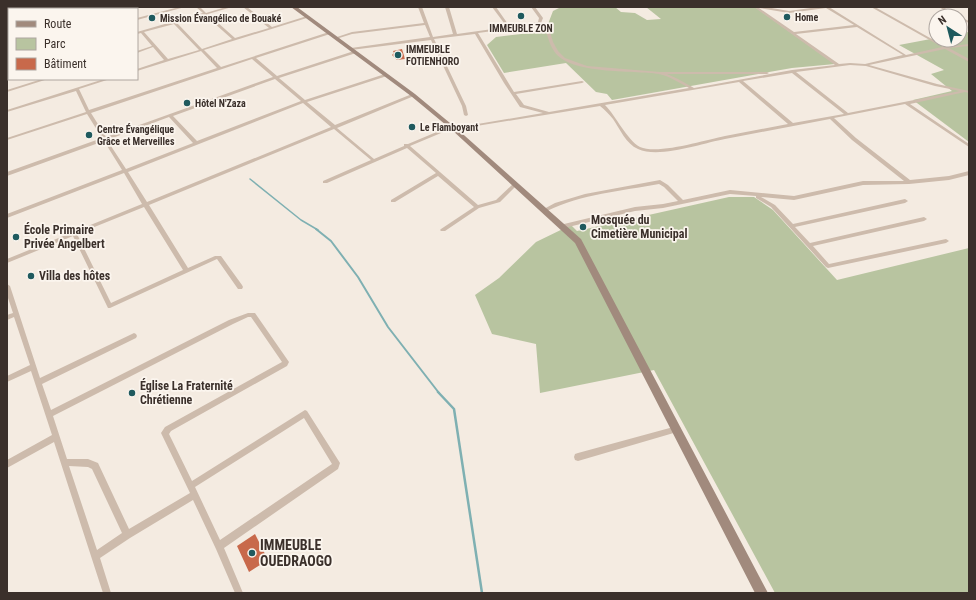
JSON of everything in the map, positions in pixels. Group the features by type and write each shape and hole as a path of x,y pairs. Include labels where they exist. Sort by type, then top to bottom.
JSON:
{"street":[{"path":"138,20 158,12 183,7"},
{"path":"198,7 235,40"},
{"path":"138,33 230,7"},
{"path":"245,7 271,28"},
{"path":"294,7 413,95 564,226 578,242 762,593"},
{"path":"420,7 432,38 464,106 466,115"},
{"path":"447,7 455,35"},
{"path":"494,7 509,28"},
{"path":"533,7 541,18 539,23"},
{"path":"756,7 838,65"},
{"path":"760,7 789,12 826,7 906,56"},
{"path":"873,7 928,39"},
{"path":"888,7 908,7"},
{"path":"138,70 308,17"},
{"path":"7,18 8,23"},
{"path":"175,23 220,69"},
{"path":"7,174 353,50 539,23 547,28 556,52 564,59 586,67 660,73 782,73"},
{"path":"336,38 352,33 426,24"},
{"path":"793,33 858,26"},
{"path":"142,32 167,61"},
{"path":"476,32 513,93 524,108 549,114"},
{"path":"7,139 329,33"},
{"path":"138,52 154,46"},
{"path":"866,65 944,48 969,61"},
{"path":"253,58 373,160"},
{"path":"325,182 406,145 452,128 549,114 782,73 838,65 866,65 968,92"},
{"path":"792,72 846,114"},
{"path":"660,73 693,89"},
{"path":"7,216 305,101 386,75"},
{"path":"7,91 43,80"},
{"path":"90,80 92,84"},
{"path":"7,110 105,80"},
{"path":"740,81 792,125"},
{"path":"513,93 582,82"},
{"path":"78,88 88,112 187,271"},
{"path":"602,105 632,143 642,150 692,146 723,138 830,117 968,92"},
{"path":"7,261 413,95"},
{"path":"906,103 969,146"},
{"path":"170,116 196,143"},
{"path":"830,117 860,144 909,182"},
{"path":"406,145 476,207"},
{"path":"564,226 635,209 682,202 730,192 794,198 863,183 909,182 949,178 969,173"},
{"path":"393,201 438,174"},
{"path":"545,210 554,205 584,197 660,182 682,202"},
{"path":"443,230 476,207 498,201 516,184"},
{"path":"746,193 763,198 773,206 828,266 946,241"},
{"path":"792,226 906,201"},
{"path":"809,245 924,219"},
{"path":"74,233 110,306 219,257 240,287"},
{"path":"7,286 107,593"},
{"path":"7,318 16,314"},
{"path":"49,415 231,322 248,315 254,315 286,362 284,365 166,430 165,433 219,546 239,593"},
{"path":"39,382 134,336"},
{"path":"7,379 33,367"},
{"path":"190,486 306,413 336,463 335,466 219,546"},
{"path":"578,457 677,429"},
{"path":"7,464 56,437"},
{"path":"64,462 88,462 95,466 126,535"},
{"path":"95,556 126,535 194,495"}],"green space":[{"path":"561,7 615,7 621,12 635,13 647,20 661,19 646,7 755,7 835,64 792,68 612,100 607,94 596,92 566,63 504,73 487,45 496,37 539,32 548,24 553,11"},
{"path":"968,32 969,33 969,142 913,100 952,91 931,74 944,70 899,45 928,40 928,48 968,48"},
{"path":"729,197 754,197 773,210 837,280 969,248 969,593 775,593 654,370 540,393 536,344 492,334 475,295 499,278 536,242 571,225 577,231"}],"building":[{"name":"IMMEUBLE FOTIENHORO","path":"402,49 405,59 397,60 392,55 394,53 393,51"},
{"name":"IMMEUBLE OUEDRAOGO","path":"255,534 268,560 249,572 237,546"}],"waterway":[{"path":"250,179 301,220 318,230"},
{"path":"316,229 331,241 358,277 388,327 439,393"},
{"path":"438,392 454,409 482,593"}],"place":[{"name":"IMMEUBLE ZON","path":"521,16"},
{"name":"Home","path":"787,17"},
{"name":"Mission Évangélico de Bouaké","path":"152,18"},
{"name":"IMMEUBLE FOTIENHORO","path":"398,55"},
{"name":"Hôtel N'Zaza","path":"187,103"},
{"name":"Le Flamboyant","path":"412,127"},
{"name":"Centre Évangélique Grâce et Merveilles","path":"89,135"},
{"name":"Mosquée du Cimetière Municipal","path":"583,227"},
{"name":"École Primaire Privée Angelbert","path":"16,237"},
{"name":"Villa des hôtes","path":"31,276"},
{"name":"Église La Fraternité Chrétienne","path":"132,393"},
{"name":"IMMEUBLE OUEDRAOGO","path":"252,553"}]}
